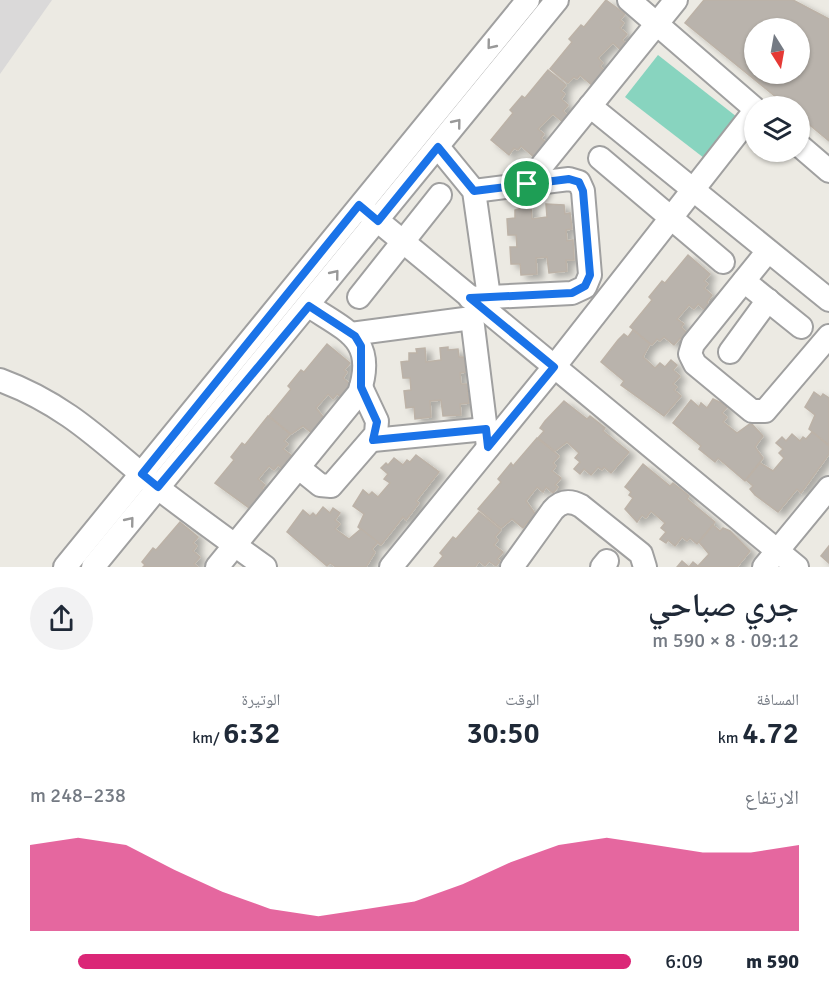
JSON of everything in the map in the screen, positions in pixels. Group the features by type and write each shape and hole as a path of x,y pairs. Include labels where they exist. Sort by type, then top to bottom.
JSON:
{"street":[{"path":"93,567 150,480 359,205 528,0"},
{"path":"65,567 150,480 309,306 557,0"},
{"path":"629,0 744,100"},
{"path":"527,184 676,0"},
{"path":"590,106 829,300"},
{"path":"391,567 487,438 554,367 744,125"},
{"path":"438,147 474,191 478,305 487,438"},
{"path":"810,155 829,171"},
{"path":"600,158 723,261"},
{"path":"351,333 478,305 572,293 578,291 588,281 590,275 581,186 574,180 474,191"},
{"path":"359,297 440,195"},
{"path":"359,205 554,367 770,559 797,567"},
{"path":"768,251 693,344 690,354 694,364 752,411 758,412 770,409 829,336"},
{"path":"744,280 801,327"},
{"path":"730,352 768,300"},
{"path":"217,567 356,399 361,387 362,350 358,341 351,333 309,306"},
{"path":"0,380 70,415 260,566"},
{"path":"299,468 320,485 331,486 373,440 377,422 361,387"},
{"path":"373,440 487,438"},
{"path":"770,559 829,488"},
{"path":"512,567 553,510 561,504 571,502 580,506 641,554 645,567"}],"shaded area":[{"path":"0,0 52,0 0,74"}],"green space":[{"path":"658,55 737,117 704,158 625,97"}],"building":[{"path":"606,0 625,14 620,20 624,23 620,28 627,34 622,40 629,46 623,52 613,43 598,58 603,63 600,66 607,73 593,86 580,75 568,83 550,69 572,42 569,39 581,25 584,27"},
{"path":"704,0 793,0 829,19 829,141 810,125 810,96 775,96 760,84 810,84 810,18 744,18 744,71 685,23"},
{"path":"548,70 566,85 561,91 565,94 561,99 568,105 563,111 569,117 564,123 553,114 538,129 544,134 541,138 548,144 534,157 521,146 518,150 514,148 509,155 491,140 513,113 510,110 522,96 525,98"},
{"path":"546,204 564,205 565,214 570,213 572,229 566,230 567,241 573,240 574,260 566,260 567,271 549,273 547,257 536,258 537,274 521,275 520,264 511,264 510,247 517,247 516,235 508,235 507,219 515,218 515,210 531,205 532,219 547,217"},
{"path":"688,255 710,274 704,281 708,284 704,288 712,295 707,302 709,305 705,310 698,304 694,309 689,305 677,319 684,324 681,327 687,333 682,340 680,338 674,345 664,337 660,341 657,339 652,345 630,327 652,300 649,297 662,281 665,283"},
{"path":"633,330 650,344 643,357 655,368 660,363 665,367 671,360 677,365 673,370 680,376 673,384 677,387 674,390 681,396 664,416 621,385 624,381 601,362 624,334 628,337"},
{"path":"327,344 350,363 344,370 347,372 343,378 351,385 345,391 348,394 344,399 337,394 333,399 328,394 316,408 327,422 313,434 303,426 291,434 269,416 291,389 288,386 301,370 304,372"},
{"path":"448,347 448,350 458,349 459,357 464,357 466,372 460,373 461,384 467,384 469,403 460,404 461,415 443,416 441,400 430,401 431,417 415,419 414,407 406,408 404,391 411,390 410,378 403,378 401,362 409,361 409,353 417,353 416,349 425,348 426,362 441,360 440,348"},
{"path":"814,392 821,397 823,394 829,398 829,445 809,429 815,415 805,407"},
{"path":"713,399 728,406 722,413 727,417 723,422 737,433 751,423 763,436 755,447 763,458 745,481 718,458 715,462 699,449 701,446 673,423 691,400 699,407 701,403 707,408"},
{"path":"564,401 587,419 590,416 605,428 603,431 629,452 611,473 604,467 602,470 598,467 591,475 584,469 580,474 574,469 580,462 575,458 579,453 567,442 555,451 538,438 544,431 540,428"},
{"path":"268,416 290,434 284,441 288,444 283,449 292,456 285,471 278,465 274,470 269,466 258,479 265,485 262,488 269,493 252,510 215,483 234,460 231,457 242,443 245,445"},
{"path":"812,432 829,446 829,454 801,493 797,489 778,512 755,495 750,489 753,486 746,480 760,463 773,471 784,458 779,453 783,449 776,443 782,437 786,441 792,434 800,441 803,437 806,439"},
{"path":"537,438 559,456 553,463 556,466 552,471 561,478 555,485 558,487 553,493 546,487 543,492 537,487 526,501 536,515 523,528 512,519 501,528 478,509 501,482 498,479 511,463 513,466"},
{"path":"416,455 439,472 416,501 419,503 406,520 403,517 381,545 358,527 364,514 353,506 363,490 369,495 372,492 378,497 390,483 384,479 388,474 381,468 386,463 388,465 394,458 403,465 407,460 410,462"},
{"path":"643,464 670,486 673,483 689,496 687,499 715,522 697,544 690,538 687,541 682,537 675,546 668,540 666,543 660,539 666,532 661,528 665,523 651,511 646,518 642,515 637,522 625,509 633,498 629,495 631,492 625,487"},
{"path":"323,507 330,513 333,508 340,513 335,520 340,524 335,529 349,539 361,529 378,542 372,549 375,552 366,567 336,567 330,563 327,566 287,532 303,510 310,516 313,513 316,516"},
{"path":"479,512 501,530 495,537 498,540 494,545 503,552 497,559 500,561 496,566 489,561 485,566 479,561 475,567 434,567 443,556 440,553 453,537 456,539"},
{"path":"180,522 198,537 193,543 197,546 193,551 200,557 194,564 198,567 143,567 145,565 142,562 153,548 156,550"},
{"path":"713,525 720,531 723,528 730,531 750,551 737,567 689,567 693,562 698,566 709,554 699,542"},
{"path":"829,546 829,563 821,556"},
{"path":"682,561 689,567 677,567"}],"route":[{"path":"438,147 474,191 527,184 569,179 579,182 583,191 590,275 585,286 572,293 470,298 554,367 488,447 486,429 373,440 377,422 361,387 363,355 361,346 355,336 309,306 158,487 142,474 359,205 378,221 438,147"}]}
